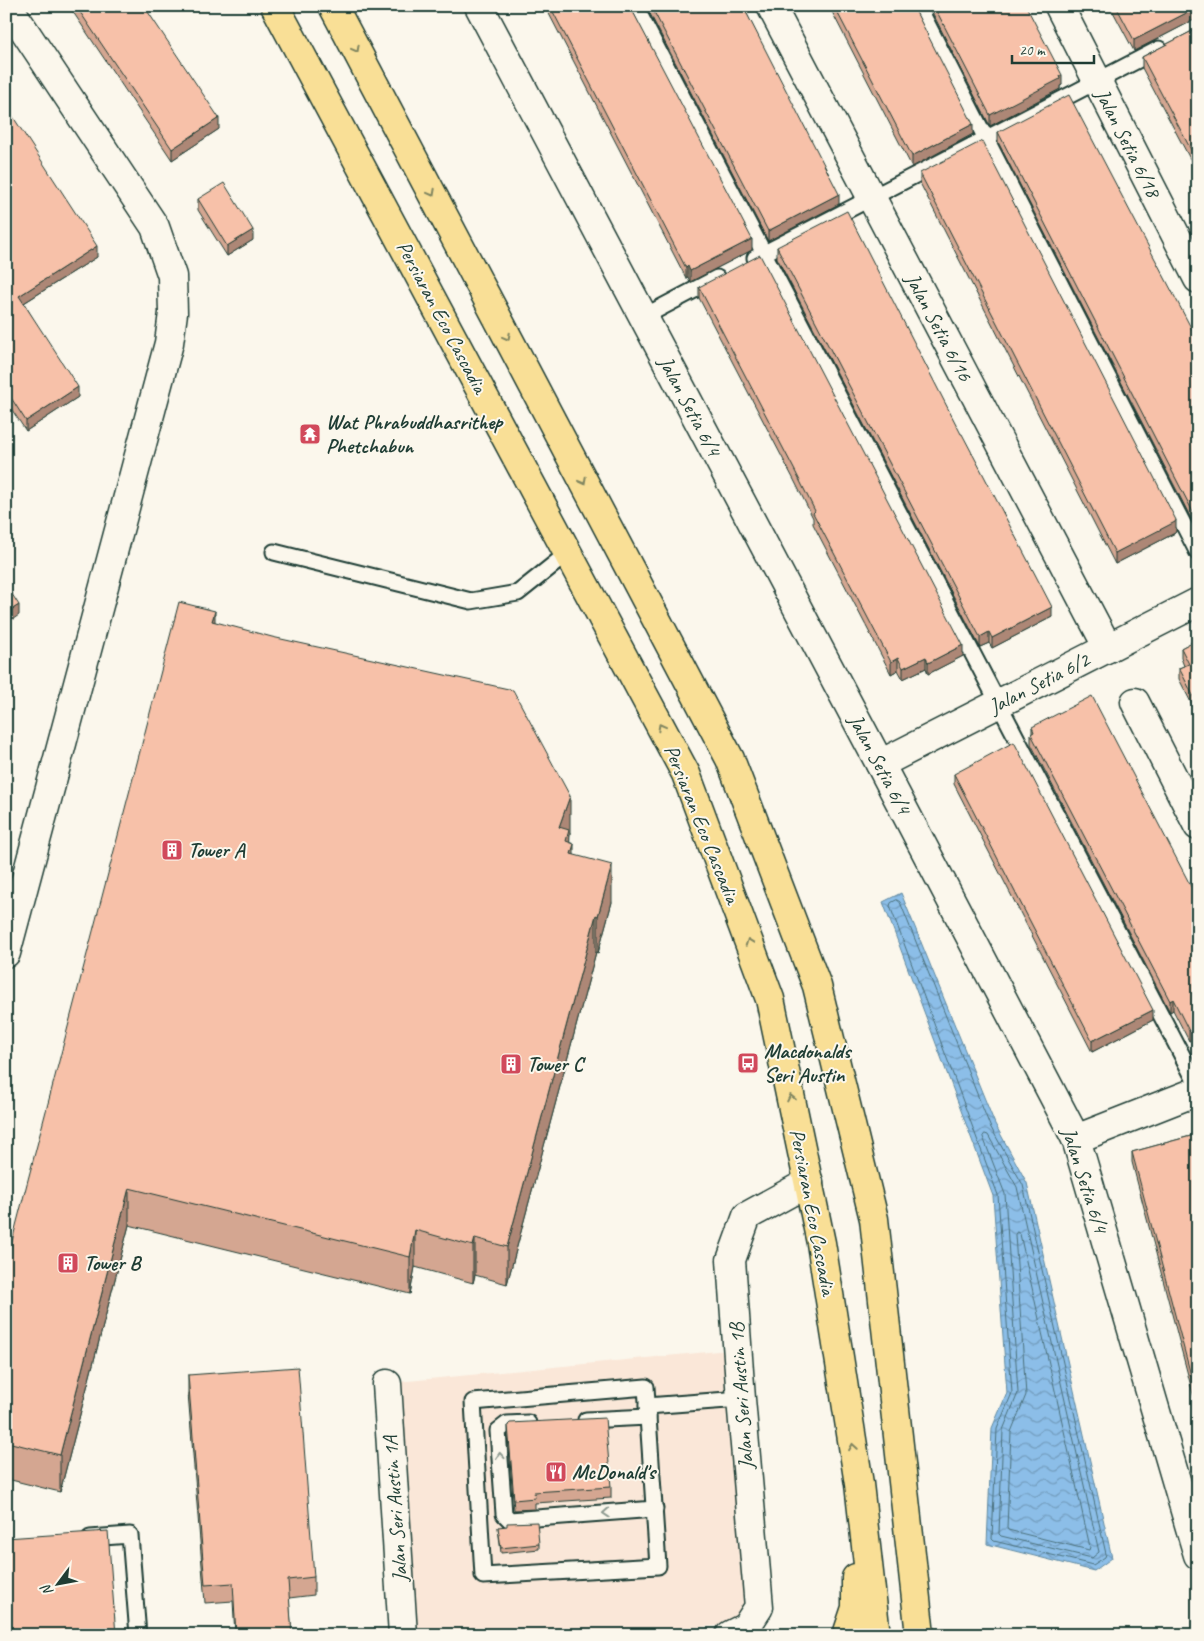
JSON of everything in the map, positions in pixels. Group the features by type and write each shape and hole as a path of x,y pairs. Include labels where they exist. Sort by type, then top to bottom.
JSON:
{"main road":[{"name":"Persiaran Eco Cascadia","path":"276,6 686,774 770,999 821,1243 859,1484 876,1635"},
{"path":"333,6 730,759 817,986 874,1219 920,1635"},
{"path":"847,1635 856,1608 859,1484"},
{"path":"917,1599 939,1635"}],"street":[{"path":"6,952 169,343 173,312 172,276 155,227 8,6"},
{"name":"Jalan Setia 6/4","path":"479,6 1076,1139 1198,1555"},
{"name":"Jalan Setia 6/16","path":"771,6 1108,648"},
{"name":"Jalan Setia 6/18","path":"1059,6 1198,280"},
{"name":"Jalan Setia 6/2","path":"880,764 1198,602"},
{"path":"1135,702 1198,826"},
{"path":"1076,1139 1198,1091"},
{"name":"Jalan Seri Austin 1B","path":"730,1635 746,1627 759,1607 731,1260 747,1216 809,1182"},
{"name":"Jalan Seri Austin 1A","path":"387,1384 403,1635"}],"lane":[{"path":"635,6 1198,1086"},
{"path":"918,6 1198,553"},
{"path":"642,317 1172,42"},
{"path":"274,552 471,601 518,593 568,553"},
{"path":"646,1387 655,1509 658,1566 483,1576 472,1402 646,1387"},
{"path":"573,1421 741,1399"},
{"path":"545,1422 507,1424 498,1431 504,1514 510,1520 655,1509"},
{"path":"73,1539 130,1535 138,1635"}],"shaded area":[{"path":"728,1350 749,1605 727,1625 592,1635 413,1635 398,1382"}],"water":[{"path":"901,893 995,1124 1027,1183 1112,1558 1094,1571 987,1544 992,1428 1007,1393 993,1196 883,902"}],"building":[{"path":"76,6 144,6 219,118 172,149"},
{"path":"550,6 630,6 752,239 690,271 688,266 686,268"},
{"path":"651,6 743,6 839,194 768,231"},
{"path":"834,6 913,6 973,124 912,156"},
{"path":"934,6 1026,6 1062,75 1059,76 1060,79 990,115"},
{"path":"1116,6 1198,6 1198,9 1194,9 1134,40"},
{"path":"1198,28 1198,163 1142,57"},
{"path":"1069,95 1198,341 1198,509 1193,512 998,132"},
{"path":"6,106 97,246 19,296 78,387 26,421 6,390"},
{"path":"982,141 1176,520 1115,553 920,173"},
{"path":"224,183 253,230 227,246 198,199"},
{"path":"847,211 1052,607 992,638 989,632 980,637 777,247"},
{"path":"760,255 963,645 928,663 926,657 903,668 898,658 891,662 813,513 815,511 794,469 699,287"},
{"path":"6,585 19,605 6,613"},
{"path":"179,602 215,611 212,621 272,637 513,690 570,796 559,827 569,830 566,841 574,844 571,854 612,865 598,916 596,915 507,1247 475,1238 473,1246 415,1230 410,1257 129,1188 60,1455 7,1442 6,1445 6,1264"},
{"path":"1198,639 1198,705 1179,668 1189,664 1181,648"},
{"path":"1092,696 1198,900 1198,1026 1189,1031 1173,999 1170,1001 1031,734 1034,732 1032,727"},
{"path":"1014,742 1153,1010 1092,1041 954,774"},
{"path":"1198,1134 1198,1402 1132,1152"},
{"path":"298,1367 314,1577 288,1580 292,1635 236,1635 233,1583 205,1585 188,1375"},
{"name":"McDonald's","path":"605,1418 611,1487 534,1492 535,1498 514,1500 508,1425 510,1423"},
{"path":"537,1522 539,1544 501,1548 498,1527 507,1526 507,1523"},
{"path":"108,1531 116,1635 6,1635 6,1538"}],"place":[{"name":"Wat Phrabuddhasrithep Phetchabun","path":"310,434"},
{"name":"Tower A","path":"172,850"},
{"name":"Macdonalds Seri Austin","path":"748,1063"},
{"name":"Tower C","path":"511,1064"},
{"name":"Tower B","path":"68,1263"},
{"name":"McDonald's","path":"556,1472"}]}
